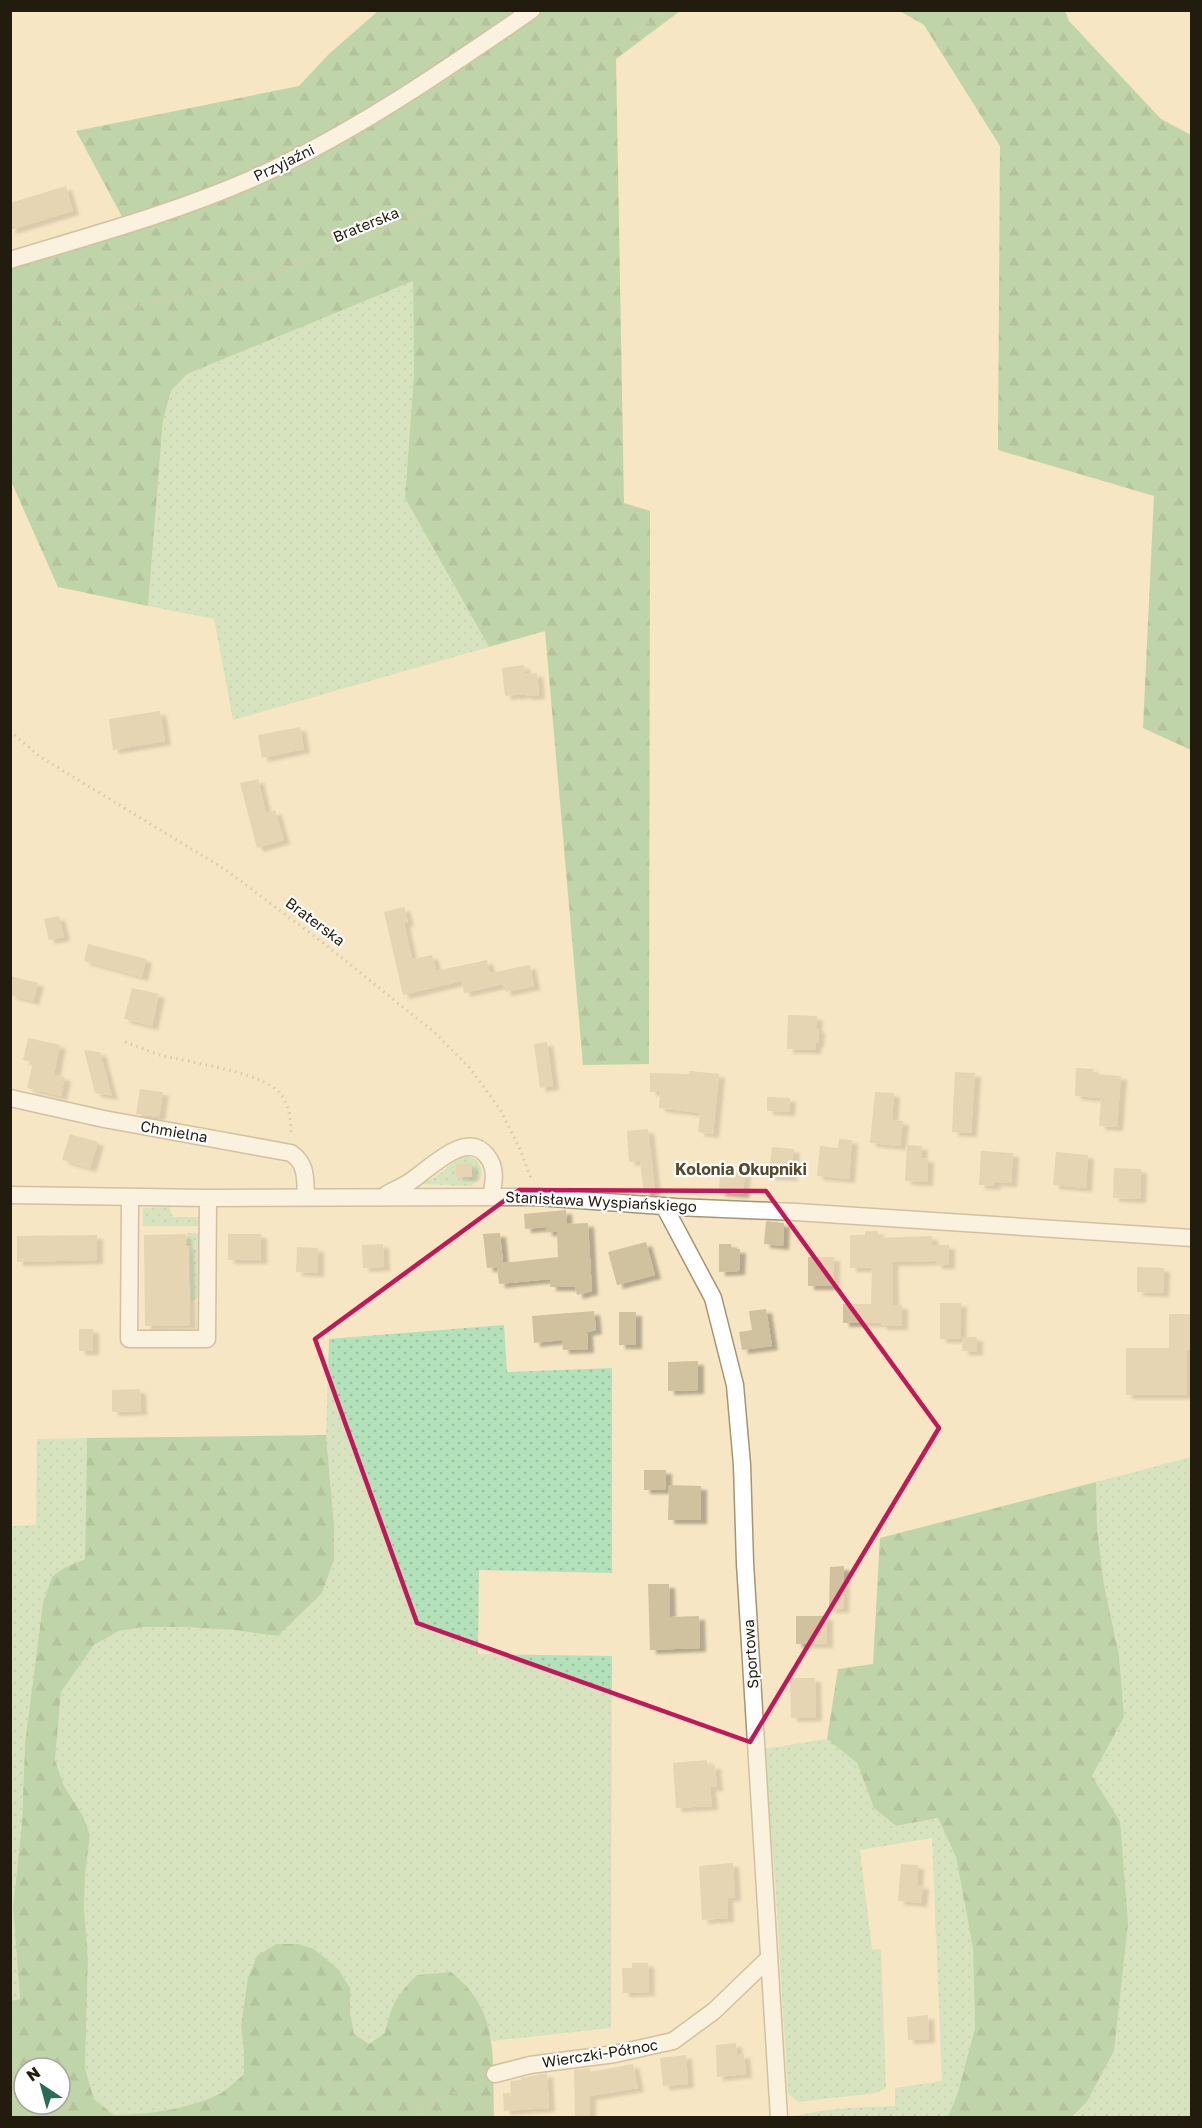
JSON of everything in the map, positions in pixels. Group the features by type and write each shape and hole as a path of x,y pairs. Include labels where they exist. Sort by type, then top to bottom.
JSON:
{"street":[{"name":"Przyjaźni","path":"10,260 190,203 267,172 384,109 532,10"},
{"name":"Chmielna","path":"10,1098 104,1119 291,1153"},
{"path":"384,1196 408,1183 454,1150 465,1146 475,1147 484,1152 492,1162 494,1174 491,1196"},
{"path":"291,1153 299,1159 304,1171 306,1196"},
{"name":"Stanisława Wyspiańskiego","path":"10,1195 538,1197 1191,1238"},
{"path":"130,1197 129,1339 207,1339 208,1197"},
{"name":"Sportowa","path":"664,1206 713,1298 735,1385 742,1465 745,1563 779,2118"},
{"name":"Wierczki-Północ","path":"495,2074 530,2065 615,2054 673,2041 714,2011 769,1958"}],"path":[{"name":"Braterska","path":"10,329 163,301 284,271 419,216 493,157 552,94 626,41 663,10"},
{"name":"Braterska","path":"10,731 39,756 226,870 322,942 434,1032 470,1068 501,1112 519,1147 538,1197"},
{"path":"125,1042 157,1054 242,1074 270,1085 285,1101 291,1118 291,1153"},
{"path":"412,2118 426,2107 495,2074"}],"highlighted area":[{"path":"519,1190 766,1191 939,1428 750,1742 417,1623 315,1339"}],"green space":[{"path":"378,11 680,11 616,59 624,503 650,511 649,1064 583,1065 545,631 489,647 405,498 414,374 413,281 187,374 171,391 163,420 148,606 58,587 11,481 10,269 126,224 76,131 299,86 329,54"},
{"path":"900,11 1065,11 1069,21 1161,119 1191,135 1191,750 1143,728 1154,496 998,450 1000,146 924,25"},
{"path":"413,280 414,374 405,498 489,647 233,720 214,619 148,606 163,420 171,391 187,374"},
{"path":"465,1156 477,1161 482,1174 480,1179 471,1186 421,1184 437,1176 460,1157"},
{"path":"169,1207 173,1217 201,1217 200,1226 143,1226 143,1208"},
{"path":"187,1233 199,1233 200,1295 191,1302 190,1245 187,1245"},
{"path":"504,1325 507,1372 612,1368 612,1573 479,1570 478,1654 612,1656 611,2028 492,2041 474,1994 451,1972 417,1975 389,2016 385,2034 369,2044 354,2034 350,2012 241,2027 244,2074 225,2090 194,2104 181,2107 114,2115 94,2099 85,2068 88,1959 84,1909 90,1835 83,1816 64,1786 55,1760 61,1692 94,1645 119,1631 143,1627 184,1627 278,1636 322,1593 334,1560 334,1524 326,1435 329,1339"},
{"path":"326,1435 334,1524 334,1560 322,1593 278,1636 184,1627 143,1627 119,1631 94,1645 61,1692 55,1760 64,1786 83,1816 90,1835 84,1909 88,1959 85,2068 94,2099 114,2115 140,2114 192,2104 217,2095 228,2088 244,2074 241,2027 248,1978 257,1956 276,1944 298,1944 314,1949 338,1969 350,1988 350,2012 354,2034 369,2044 385,2033 396,2001 417,1975 451,1972 467,1987 479,2003 486,2020 493,2057 494,2117 11,2117 10,2001 20,1999 13,1907 22,1823 25,1743 43,1603 52,1577 64,1568 85,1559 87,1438"},
{"path":"87,1438 85,1559 64,1568 43,1603 25,1743 22,1823 13,1907 20,1999 11,2001 11,1526 36,1525 37,1439"},
{"path":"1191,1457 1191,2117 1072,2118 1086,2103 1120,1821 1092,1776 1124,1717 1119,1655 1104,1585 1097,1527 1096,1482"},
{"path":"1096,1482 1097,1527 1104,1585 1119,1655 1124,1717 1092,1776 1120,1821 1128,1923 1114,2051 1086,2103 1072,2117 948,2117 958,2092 975,2028 973,1948 956,1857 938,1818 896,1826 874,1808 857,1763 827,1739 838,1669 873,1664 880,1538"},
{"path":"827,1739 857,1763 874,1808 896,1826 938,1818 956,1857 973,1948 975,2028 958,2092 948,2117 791,2117 830,2110 895,2106 895,2088 942,2081 932,1838 860,1850 872,1950 881,1949 886,2088 876,2093 798,2102 788,2094 775,1878 764,1749"}],"building":[{"path":"66,186 73,211 10,230 10,203"},
{"path":"524,665 525,674 537,673 539,695 505,696 502,668"},
{"path":"160,711 165,741 113,750 109,719"},
{"path":"300,727 304,749 262,758 258,735"},
{"path":"258,779 266,813 275,810 284,840 257,848 240,783"},
{"path":"404,907 408,922 404,923 412,959 432,955 436,971 487,960 490,973 530,965 534,986 505,992 503,984 464,993 462,981 403,995 384,912"},
{"path":"59,916 64,937 49,940 44,919"},
{"path":"88,944 146,959 142,977 84,961"},
{"path":"10,976 38,983 33,1001 10,995"},
{"path":"132,988 159,994 152,1026 124,1019"},
{"path":"788,1015 817,1016 816,1028 819,1029 815,1050 787,1049"},
{"path":"28,1038 60,1045 54,1075 65,1077 61,1096 27,1088 33,1062 23,1060"},
{"path":"547,1042 553,1086 540,1088 534,1044"},
{"path":"84,1050 100,1052 112,1096 95,1093"},
{"path":"1076,1068 1093,1069 1093,1074 1121,1076 1117,1127 1099,1126 1101,1098 1075,1096"},
{"path":"690,1071 719,1074 713,1134 698,1132 700,1113 659,1108 660,1092 650,1092 650,1073 689,1074"},
{"path":"955,1072 975,1073 971,1133 952,1132"},
{"path":"140,1089 163,1092 159,1117 136,1114"},
{"path":"875,1092 894,1093 892,1120 903,1121 900,1146 870,1143"},
{"path":"767,1097 790,1098 789,1112 767,1111"},
{"path":"648,1129 655,1190 644,1194 640,1161 629,1162 627,1131"},
{"path":"70,1134 98,1142 90,1168 62,1160"},
{"path":"839,1139 852,1140 849,1179 817,1176 820,1146 838,1148"},
{"path":"907,1145 922,1146 921,1158 928,1159 927,1182 905,1181"},
{"path":"772,1147 794,1149 791,1177 769,1176"},
{"path":"981,1151 1013,1153 1011,1183 994,1182 994,1186 979,1185"},
{"path":"1056,1152 1088,1155 1086,1188 1053,1185"},
{"path":"472,1163 472,1177 456,1177 456,1164"},
{"path":"1114,1168 1141,1169 1140,1199 1113,1198"},
{"path":"720,1172 745,1173 743,1194 719,1192"},
{"path":"566,1210 567,1224 588,1223 592,1291 577,1295 575,1287 550,1287 550,1279 499,1284 497,1267 487,1268 483,1234 500,1233 503,1263 558,1257 557,1232 546,1232 546,1227 525,1229 524,1214"},
{"path":"766,1221 784,1223 783,1246 764,1244"},
{"path":"865,1231 878,1231 878,1238 932,1236 932,1245 949,1245 949,1265 936,1265 936,1261 892,1262 893,1305 902,1305 902,1326 881,1326 881,1323 843,1323 843,1304 871,1304 872,1268 850,1268 850,1235 865,1235"},
{"path":"186,1234 190,1325 145,1326 144,1235"},
{"path":"228,1234 261,1234 261,1260 228,1260"},
{"path":"97,1235 97,1260 17,1262 17,1236"},
{"path":"646,1242 655,1275 617,1285 608,1252"},
{"path":"383,1244 384,1267 363,1268 362,1245"},
{"path":"719,1244 731,1244 732,1249 740,1249 739,1271 719,1272"},
{"path":"297,1247 318,1248 318,1273 296,1272"},
{"path":"808,1257 834,1257 834,1286 808,1286"},
{"path":"1137,1267 1164,1268 1163,1293 1137,1292"},
{"path":"940,1303 961,1303 960,1339 940,1339"},
{"path":"766,1309 772,1346 742,1350 739,1332 752,1330 749,1311"},
{"path":"594,1311 596,1330 587,1332 588,1349 563,1350 562,1340 534,1343 532,1316"},
{"path":"619,1312 636,1312 636,1345 619,1345"},
{"path":"1169,1314 1190,1314 1191,1350 1187,1350 1187,1395 1126,1395 1126,1348 1169,1348"},
{"path":"79,1329 93,1329 93,1351 79,1351"},
{"path":"963,1337 977,1337 977,1352 962,1351"},
{"path":"698,1361 698,1390 668,1391 668,1362"},
{"path":"140,1389 141,1411 112,1412 112,1390"},
{"path":"644,1470 666,1470 666,1490 644,1490"},
{"path":"669,1485 701,1486 701,1520 668,1520"},
{"path":"844,1566 843,1609 829,1609 830,1567"},
{"path":"648,1584 669,1584 670,1617 699,1616 700,1648 650,1650"},
{"path":"796,1616 827,1616 827,1644 796,1644"},
{"path":"790,1678 815,1678 816,1717 791,1718"},
{"path":"707,1760 707,1766 715,1765 717,1787 710,1787 712,1806 676,1808 673,1763"},
{"path":"733,1863 735,1897 727,1898 728,1918 702,1920 699,1866"},
{"path":"901,1864 918,1865 917,1885 923,1885 921,1903 898,1901"},
{"path":"632,1963 648,1963 649,1992 623,1993 622,1968 632,1968"},
{"path":"928,2015 929,2039 908,2040 907,2017"},
{"path":"736,2043 737,2055 744,2054 746,2074 717,2077 716,2045"},
{"path":"686,2055 688,2084 663,2086 660,2058"},
{"path":"633,2064 638,2088 590,2096 590,2118 575,2118 574,2070 590,2068 590,2072"},
{"path":"547,2073 549,2108 504,2111 503,2093 511,2093 510,2081"}],"district":[{"name":"Kolonia Okupniki","path":"741,1169"}]}
